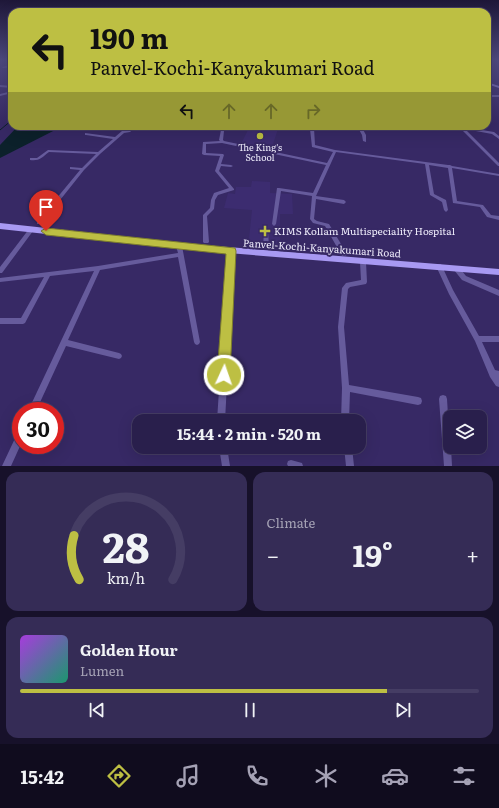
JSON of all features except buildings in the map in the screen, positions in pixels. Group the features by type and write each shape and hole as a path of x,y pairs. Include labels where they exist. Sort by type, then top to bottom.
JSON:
{"highway":[{"name":"Panvel-Kochi-Kanyakumari Road","path":"0,226 231,251 363,262 439,266 499,272"}],"street":[{"path":"39,223 83,169 123,132 129,130"},
{"path":"222,142 221,140 224,130"},
{"path":"312,130 313,146 336,151 450,166 499,175"},
{"path":"361,130 364,135 364,141"},
{"path":"463,130 499,165"},
{"path":"476,130 493,133 499,138"},
{"path":"86,134 116,138"},
{"path":"206,242 205,215 212,209 213,200 216,194 232,189 217,171 222,155 205,154 204,143 222,142 328,164"},
{"path":"31,159 38,159 48,151 99,153"},
{"path":"336,151 328,164 314,196 313,220 327,225 344,254"},
{"path":"427,163 432,195 444,201 446,210"},
{"path":"219,165 231,166"},
{"path":"450,166 455,202 481,206 489,216 499,218"},
{"path":"71,168 83,169"},
{"path":"274,224 280,189 344,202"},
{"path":"0,271 31,230"},
{"path":"266,230 266,248"},
{"path":"178,246 197,342"},
{"path":"221,414 231,251"},
{"path":"0,280 48,275 180,255"},
{"path":"345,414 346,388 341,327 345,288 348,285 364,282 363,262"},
{"path":"439,266 451,292 496,374 499,383"},
{"path":"36,402 98,268"},
{"path":"456,268 464,278 499,293"},
{"path":"0,321 23,321 48,275"},
{"path":"477,338 499,339"},
{"path":"64,342 119,356"},
{"path":"346,388 418,402"},
{"path":"443,399 448,466"},
{"path":"6,466 12,454"},
{"path":"224,454 226,466"},
{"path":"349,454 350,466"}],"shaded area":[{"name":"The King's School","path":"248,130 278,130 272,147 241,144"},
{"name":"KIMS Kollam Multispeciality Hospital","path":"252,181 270,182 270,193 292,194 293,214 280,214 280,250 248,248 252,210 224,208 228,193 235,194 236,187 251,187"}],"water":[{"path":"14,130 55,130 0,158 0,145"}],"waterway":[{"path":"0,130 8,123"}],"place":[{"name":"The King's School","path":"260,136"},
{"name":"KIMS Kollam Multispeciality Hospital","path":"265,231"}],"route":[{"path":"46,231 231,251 224,375"}]}
